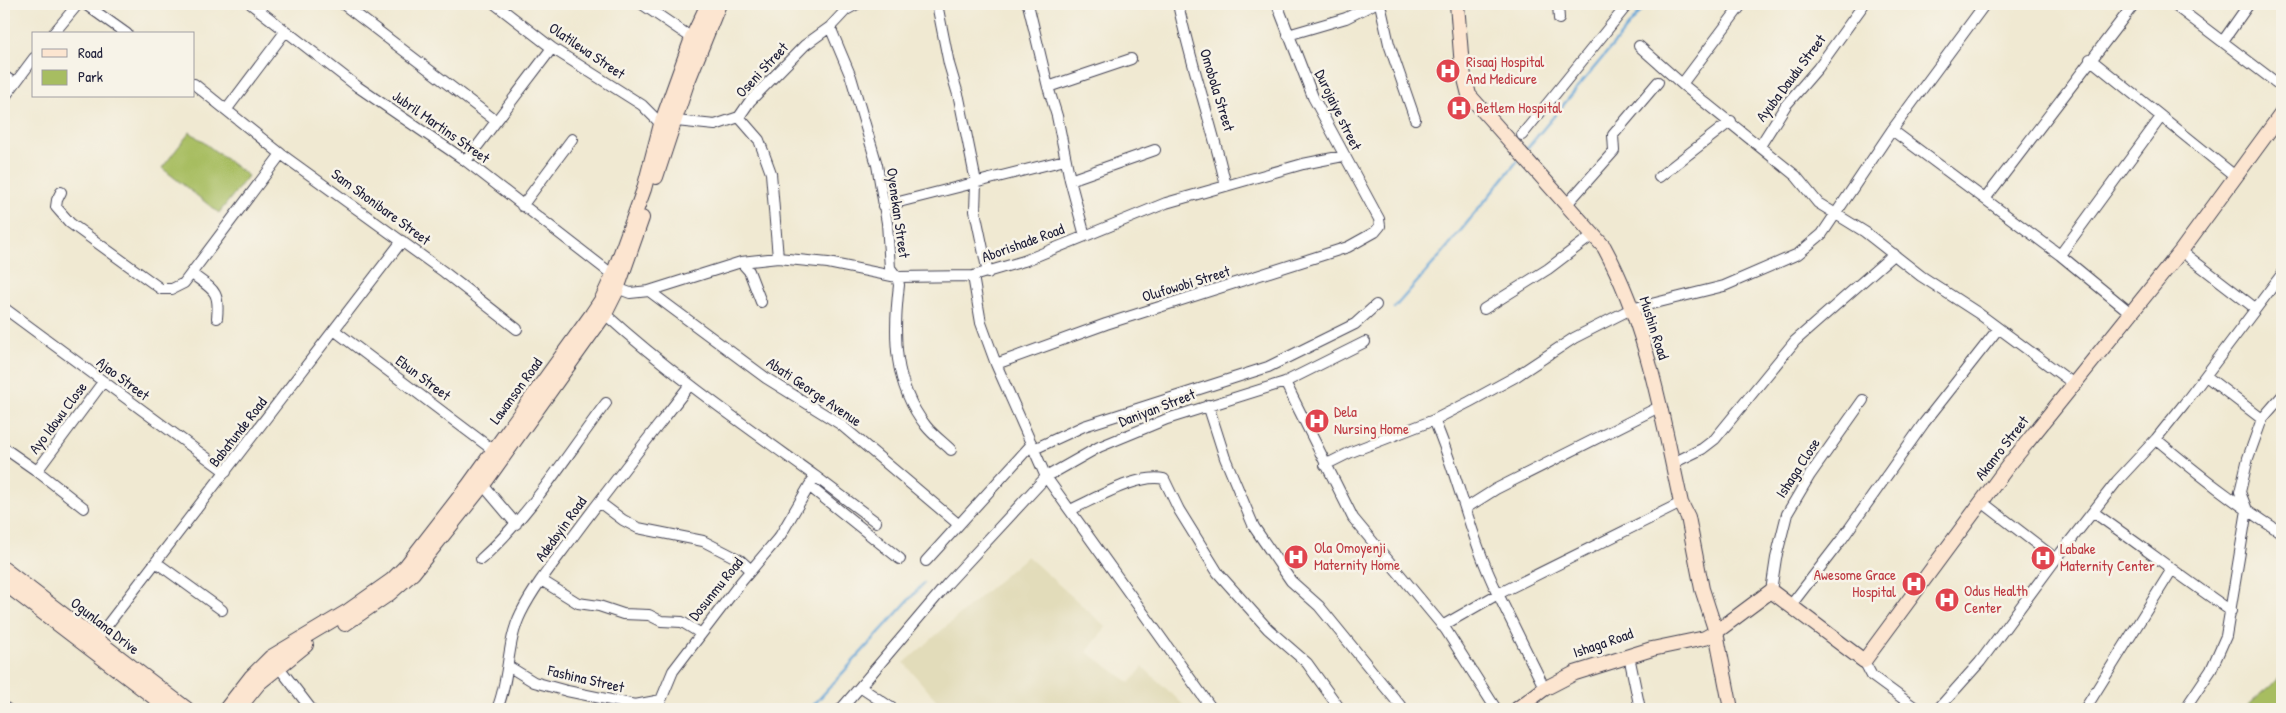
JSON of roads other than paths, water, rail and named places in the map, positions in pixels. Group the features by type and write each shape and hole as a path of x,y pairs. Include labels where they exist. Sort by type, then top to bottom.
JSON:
{"main road":[{"name":"Lawanson Road","path":"226,709 271,657 348,611 392,580 440,531 483,485 605,314 644,189 661,124 692,38 708,4"},
{"name":"Lawanson Road","path":"239,709 259,683 299,648 364,612 404,583 493,450 615,281 676,121 686,86 719,4"},
{"name":"Mushin Road","path":"1457,4 1462,66 1468,94 1519,140 1532,165 1594,234 1615,267 1638,326 1660,406 1681,503 1688,517 1710,635 1731,709"},
{"name":"Akanro Street","path":"1864,661 2008,466 2181,251 2282,113"},
{"name":"Ogunlana Drive","path":"4,569 169,709"},
{"name":"Ogunlana Drive","path":"4,583 187,709"},
{"path":"1710,635 1771,592 1864,661"},
{"name":"Ishaga Road","path":"1510,709 1543,685 1578,668 1662,641 1702,631 1710,635"},
{"name":"Ishaga Road","path":"1517,709 1544,689 1576,673 1629,656 1710,635"}],"street":[{"path":"56,32 78,4"},
{"path":"85,4 124,32"},
{"name":"Jubril Martins Street","path":"252,4 358,87 466,161 615,281"},
{"path":"344,4 496,121"},
{"name":"Olatilewa Street","path":"495,4 552,48 642,105 661,124"},
{"path":"642,4 692,38"},
{"name":"Oseni Street","path":"676,121 715,125 739,116 750,101 805,46 830,27 846,10 857,4"},
{"path":"938,4 949,64 959,98 976,182 975,210 988,273"},
{"path":"1028,4 1085,236"},
{"name":"Omobola Street","path":"1178,4 1191,60 1215,137 1226,186"},
{"name":"Durojaiye street","path":"1277,4 1313,97 1343,156 1379,219 1380,226"},
{"path":"1288,35 1346,18 1374,4"},
{"path":"1380,4 1389,44 1415,119"},
{"path":"1558,4 1559,19"},
{"path":"1519,140 1628,4"},
{"path":"1682,84 1742,4"},
{"name":"Ayuba Daudu Street","path":"1760,146 1786,105 1818,68 1864,4"},
{"path":"1325,465 1352,452 1434,420 1515,377 1574,338 1631,309 1724,286 1798,254 1822,234 1837,214 1892,130 1985,4"},
{"path":"1985,199 2090,59 2134,4"},
{"path":"2173,4 2282,87"},
{"path":"2223,41 2249,4"},
{"name":"Oyenekan Street","path":"830,27 854,86 876,165 887,223 890,268 897,277 898,285 895,340 901,380 926,426 951,450"},
{"path":"227,109 286,32"},
{"path":"1639,46 1682,84 1796,176 1818,203 1894,254 1921,276 1970,308 2074,384"},
{"path":"466,161 552,48"},
{"path":"1048,87 1131,59"},
{"path":"2090,59 2235,176"},
{"path":"4,98 32,60"},
{"path":"4,76 14,83"},
{"path":"1566,204 1614,151 1613,135 1658,82"},
{"name":"Sam Shonibare Street","path":"195,85 282,154 402,241 517,329"},
{"path":"739,116 759,140 771,173 778,258"},
{"path":"2060,256 2161,117"},
{"path":"1658,177 1731,122"},
{"path":"1892,130 2060,256 2132,314"},
{"path":"522,206 572,139"},
{"path":"1070,180 1155,150"},
{"path":"61,192 56,207 60,214 161,289 172,289 179,286 192,274 282,154"},
{"name":"Aborishade Road","path":"615,281 630,293 649,292 741,262 778,258 828,263 897,277 973,276 988,273 1166,203 1303,164 1343,156"},
{"path":"883,206 1066,160"},
{"name":"Olufowobi Street","path":"996,364 1106,324 1348,247 1375,232 1380,226"},
{"path":"1484,309 1548,269 1594,234"},
{"name":"Babatunde Road","path":"94,644 402,241"},
{"path":"2181,251 2255,308"},
{"path":"1672,463 1702,450 1715,439 1795,341 1894,254"},
{"path":"741,262 749,271 761,302"},
{"path":"192,274 217,294 219,300 217,318"},
{"path":"1938,709 1980,662 2092,512 2117,481 2156,439 2206,376 2282,274"},
{"path":"973,276 981,323 996,364 1046,477 1212,709"},
{"name":"Abati George Avenue","path":"649,292 766,378 840,424 958,524"},
{"path":"926,561 958,524 1033,446 1084,426 1268,367 1354,324 1376,305"},
{"name":"Ajao Street","path":"4,308 226,472"},
{"path":"605,314 651,356 689,386 876,522"},
{"path":"1791,605 1842,539 1924,423 1998,329"},
{"name":"Ebun Street","path":"334,330 493,450"},
{"name":"Daniyan Street","path":"841,709 948,583 1046,477 1099,447 1167,419 1285,382 1365,342"},
{"path":"2206,376 2262,419"},
{"name":"Ayo Idowu Close","path":"84,508 37,471 103,382"},
{"path":"1285,382 1353,518 1442,626 1496,709"},
{"name":"Adedoyin Road","path":"497,709 505,692 508,666 520,614 541,580 689,386"},
{"path":"2185,709 2211,670 2226,636 2247,510 2240,492 2248,458 2262,419 2282,396"},
{"name":"Ishaga Close","path":"1771,592 1776,558 1787,514 1810,475 1863,400"},
{"path":"481,559 534,503 606,403"},
{"path":"1208,405 1225,458 1254,527 1291,580 1319,606 1403,709"},
{"path":"1466,508 1496,488 1660,406"},
{"path":"1434,420 1447,450 1482,559 1543,685"},
{"path":"2156,439 2204,479 2282,533"},
{"path":"4,448 37,471"},
{"name":"Dosunmu Road","path":"660,705 673,671 700,634 780,536 815,476"},
{"path":"1070,510 1137,482 1156,477 1164,479 1218,574 1268,629 1307,663 1340,709"},
{"path":"483,485 516,524"},
{"path":"807,489 900,559"},
{"path":"599,502 623,520 638,528 703,542 732,556 751,570"},
{"path":"1982,502 2056,559"},
{"path":"1442,626 1498,594 1681,503"},
{"path":"2092,512 2231,611"},
{"path":"157,563 222,610"},
{"path":"2085,709 2171,570"},
{"path":"541,580 578,603 598,606 623,614 649,615 661,621 682,622 700,634"},
{"path":"1629,656 1640,709"},
{"path":"1864,661 1872,676 1917,709"},
{"path":"278,666 311,709"},
{"name":"Fashina Street","path":"508,666 534,682 566,691 634,705 660,705"},
{"path":"860,687 892,709"},
{"path":"4,706 7,709"}],"waterway":[{"path":"1525,151 1647,4"},
{"path":"1394,308 1440,256 1519,159"},
{"path":"810,709 924,583"}],"place":[{"name":"Risaaj Hospital And Medicure","path":"1448,71"},
{"name":"Betlem Hospital","path":"1459,108"},
{"name":"Dela Nursing Home","path":"1317,421"},
{"name":"Ola Omoyenji Maternity Home","path":"1296,557"},
{"name":"Labake Maternity Center","path":"2043,558"},
{"name":"Awesome Grace Hospital","path":"1914,584"},
{"name":"Odus Health Center","path":"1947,600"}]}
